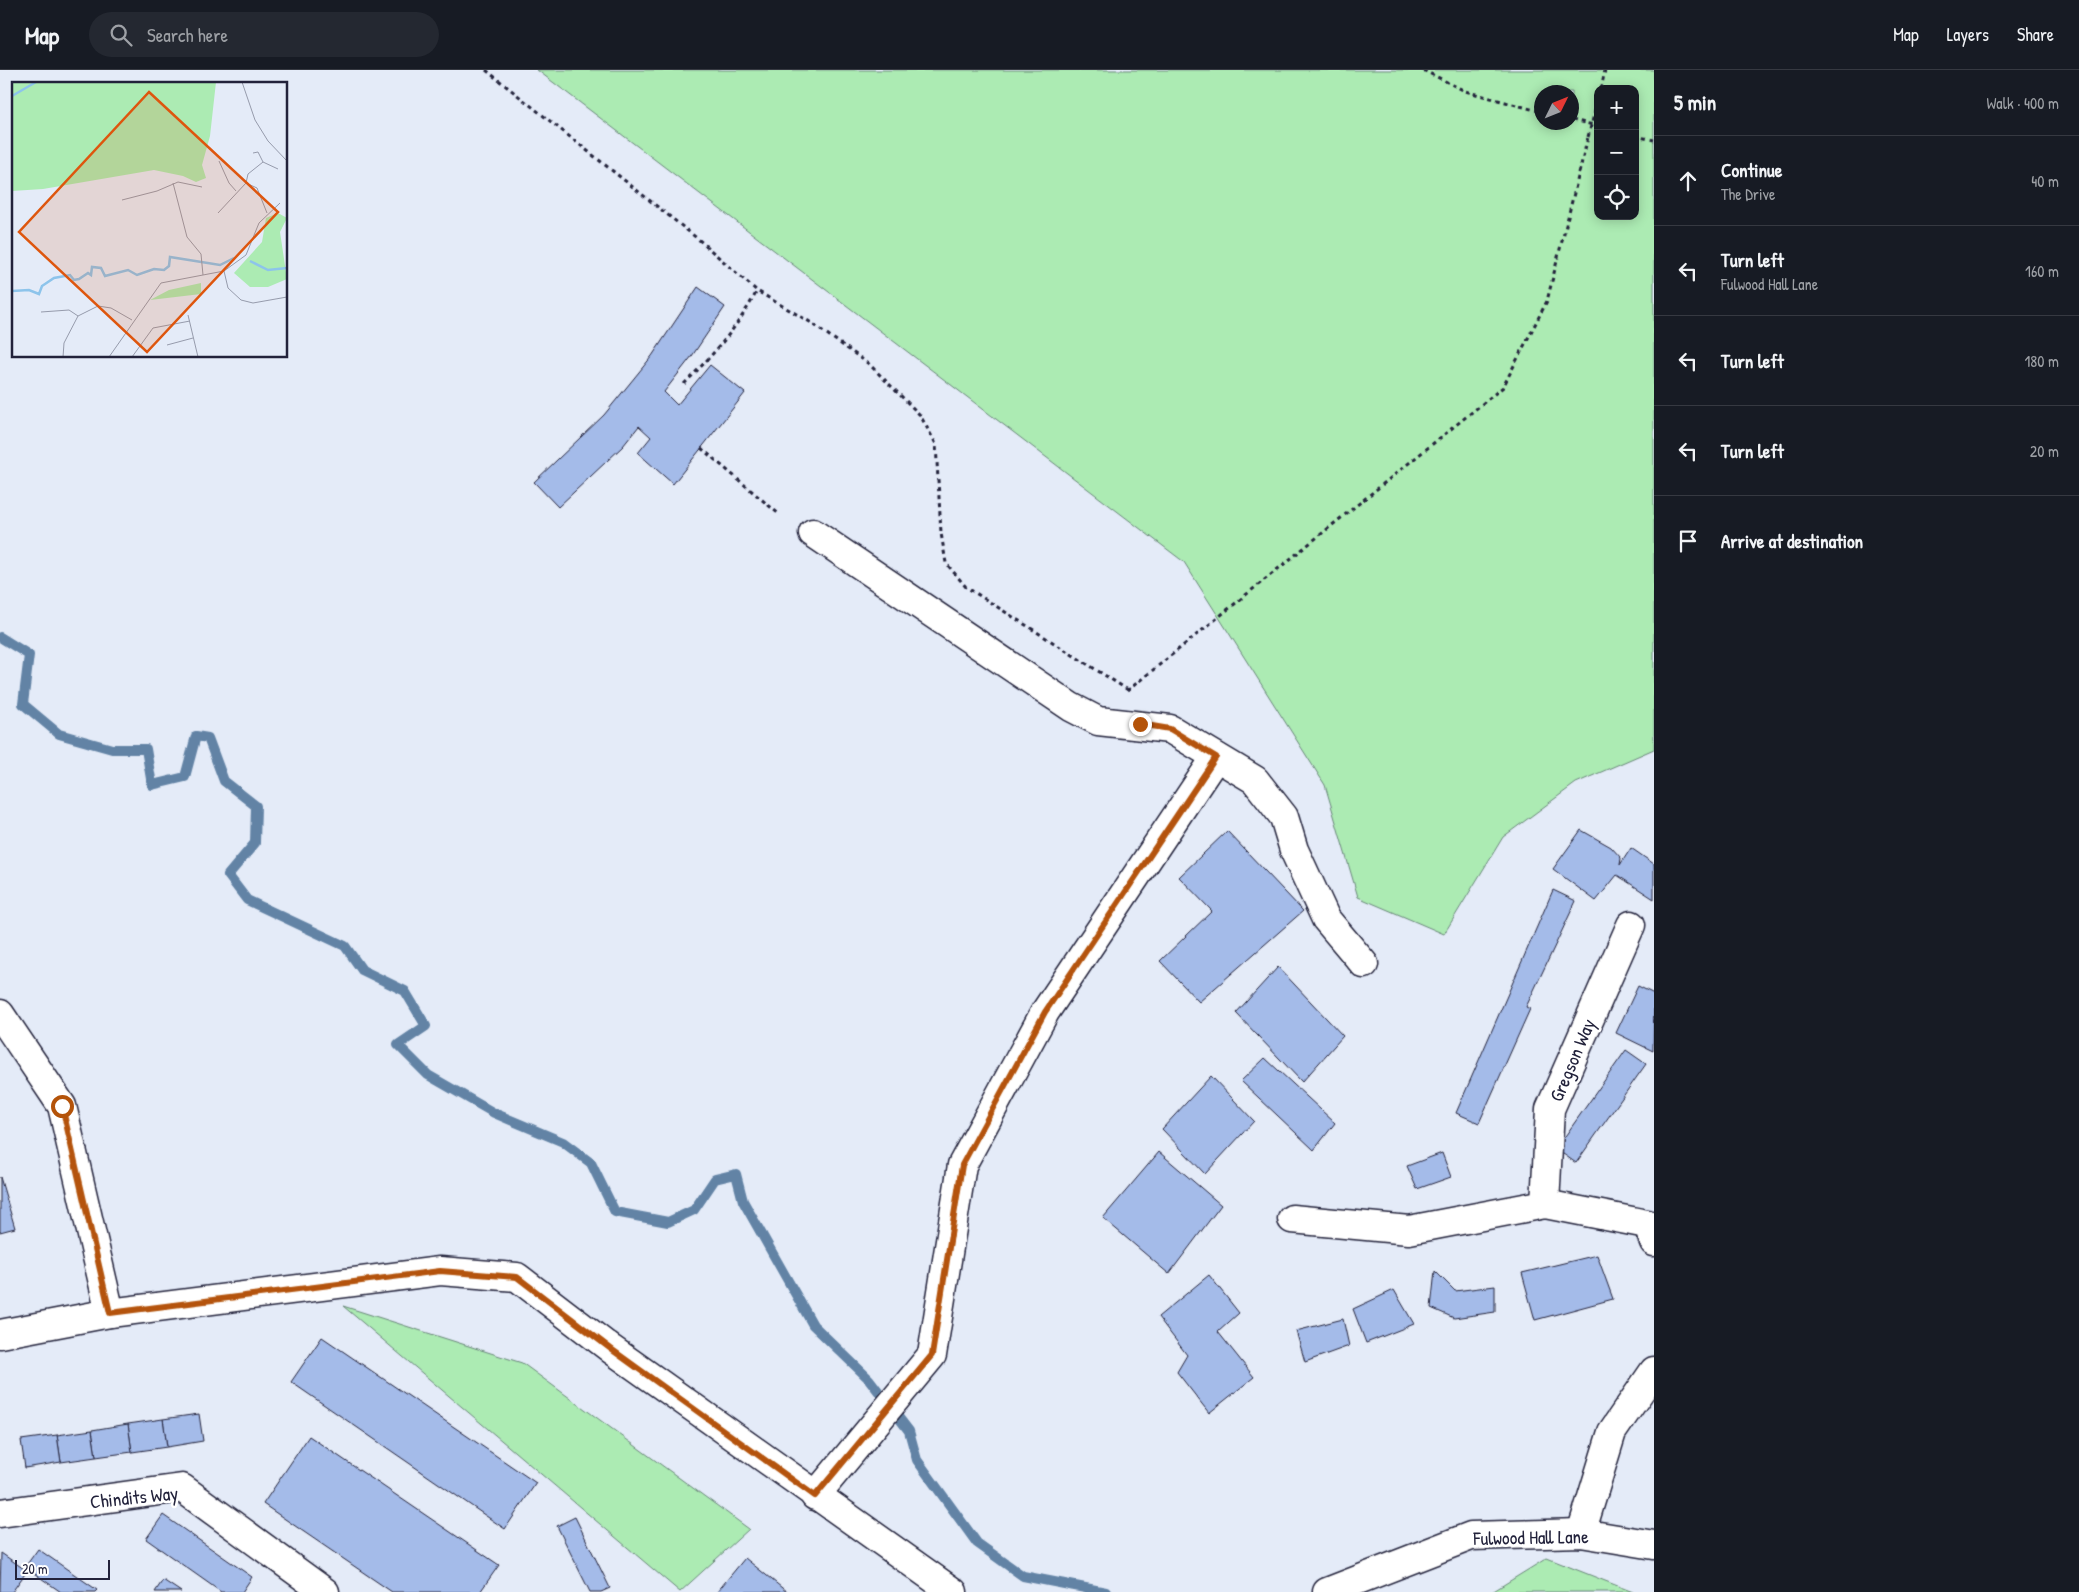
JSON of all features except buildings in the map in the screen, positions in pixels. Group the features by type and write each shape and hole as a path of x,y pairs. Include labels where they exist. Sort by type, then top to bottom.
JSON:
{"street":[{"path":"813,533 1071,707 1098,721 1170,729 1255,780 1284,817 1297,857 1326,919 1364,964"},
{"path":"815,1496 932,1355 962,1165 1045,1012 1216,757"},
{"name":"Gregson Way","path":"1545,1204 1550,1109 1631,925"},
{"path":"0,1014 62,1106 110,1313"},
{"path":"1292,1219 1409,1230 1545,1204 1652,1229"},
{"path":"0,1334 110,1313 440,1271 517,1277 611,1349 815,1496 953,1592"},
{"path":"1581,1533 1612,1432 1654,1370"},
{"name":"Chindits Way","path":"0,1513 182,1488 325,1592"},
{"name":"Fulwood Hall Lane","path":"1327,1592 1471,1536 1581,1533 1654,1545"}],"path":[{"path":"486,70 698,240 757,291 810,322 869,364 920,415 936,444 941,533 946,563 966,587 1128,690"},
{"path":"1423,70 1465,91 1534,110"},
{"path":"1602,85 1605,70"},
{"path":"1114,722 1128,690 1503,387 1546,301 1594,115"},
{"path":"1579,122 1594,125"},
{"path":"1639,137 1654,140"},
{"path":"684,384 718,350 748,309 757,291"},
{"path":"701,448 780,515"}],"green space":[{"path":"537,70 1654,70 1654,749 1576,783 1503,837 1444,934 1358,897 1325,785 1184,562"},
{"path":"343,1306 522,1363 749,1529 680,1592"},
{"path":"1547,1558 1633,1592 1492,1592"}],"waterway":[{"path":"0,637 29,655 23,704 59,734 112,749 146,749 152,785 185,777 196,736 208,738 224,781 256,806 255,843 228,875 247,900 345,946 362,970 405,991 426,1026 398,1045 428,1075 494,1113 563,1142 591,1163 615,1212 668,1222 694,1210 715,1179 736,1174 743,1201 813,1325 869,1379 909,1431 917,1460 977,1543 1023,1576 1106,1592"}],"route":[{"path":"62,1106 110,1313 440,1271 517,1277 611,1349 815,1496 932,1355 962,1165 1045,1012 1216,757 1191,740 1170,729 1140,724"}]}
